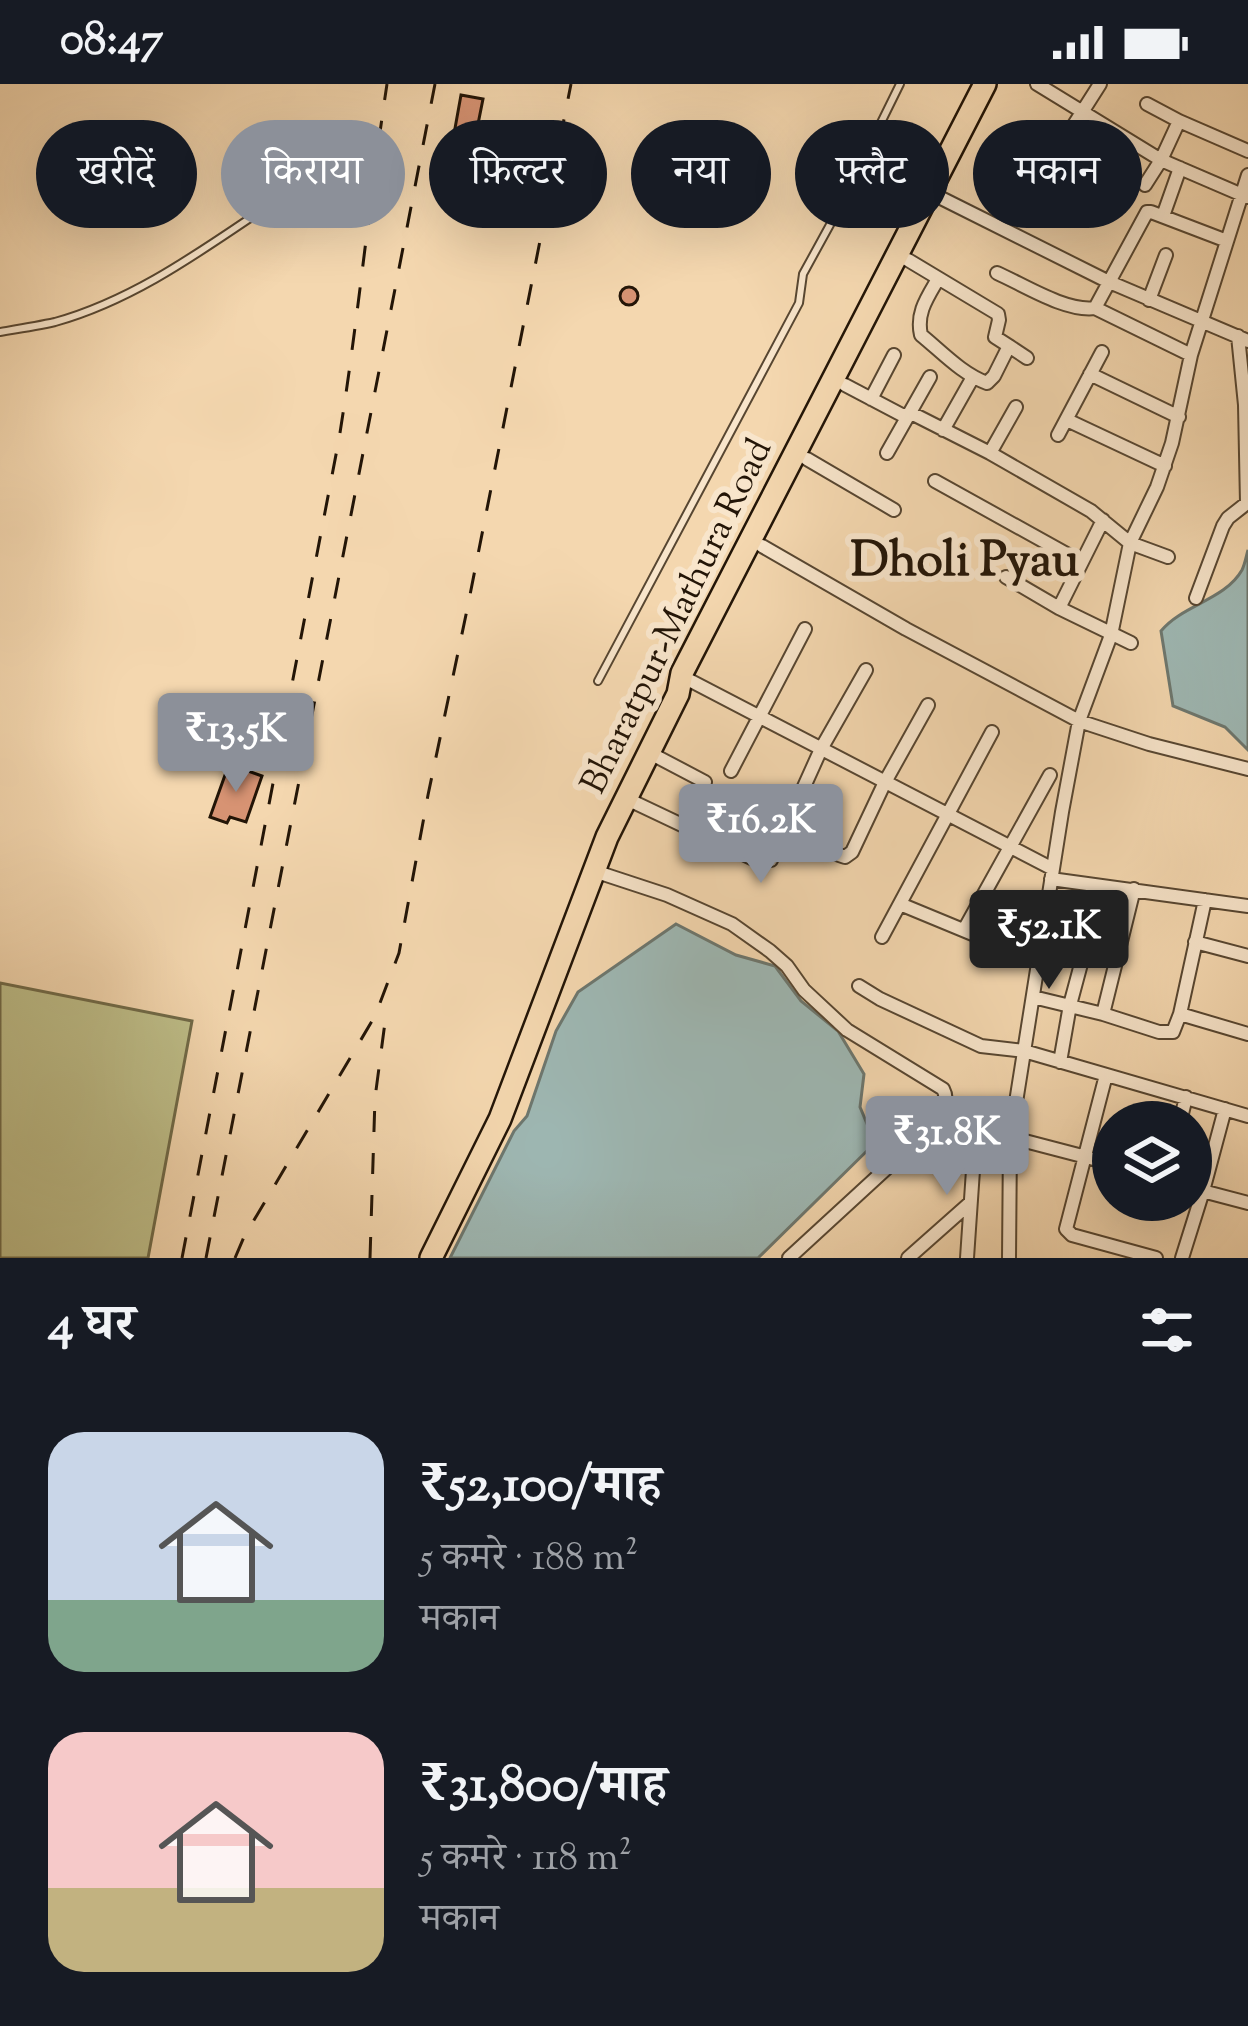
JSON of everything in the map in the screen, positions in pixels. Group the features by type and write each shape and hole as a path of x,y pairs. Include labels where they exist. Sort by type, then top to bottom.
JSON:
{"highway":[{"name":"Bharatpur-Mathura Road","path":"685,687 682,673 982,99 1000,84"},
{"name":"Bharatpur-Mathura Road","path":"949,172 982,99"},
{"name":"Bharatpur-Mathura Road","path":"431,1258 500,1119 625,798 762,547 844,385 888,285 908,260 923,228"}],"street":[{"path":"1077,120 1100,84"},
{"path":"1043,86 1161,160 1245,197"},
{"path":"1147,104 1248,152"},
{"path":"1145,184 1179,121"},
{"path":"1163,216 1180,168"},
{"path":"1009,1258 1010,1140 1079,721 1111,635 1130,543 1165,466 1191,355 1248,176"},
{"path":"949,202 1107,281 1243,339 1247,503 1223,526 1196,598"},
{"path":"1095,308 1144,214 1151,212 1227,241"},
{"path":"1149,300 1166,255"},
{"path":"908,260 998,314 995,337 1027,358"},
{"path":"997,273 1075,308 1095,308 1191,355"},
{"path":"938,279 921,310 921,335 983,382 991,380 1009,346"},
{"path":"1058,435 1102,352"},
{"path":"871,399 894,355"},
{"path":"1090,374 1179,418"},
{"path":"887,452 930,377"},
{"path":"943,430 973,377"},
{"path":"844,385 990,453 1091,511 1130,543 1168,557"},
{"path":"990,453 1016,406"},
{"path":"1067,420 1165,466"},
{"path":"807,459 894,510"},
{"path":"934,481 1082,562"},
{"path":"1059,608 1102,520"},
{"path":"762,547 1079,721 1248,769"},
{"path":"1006,577 1131,644"},
{"path":"731,771 806,628"},
{"path":"625,798 760,862 771,860 820,749 866,670"},
{"path":"685,687 760,717 1009,846 1052,874 1248,907"},
{"path":"787,827 839,855 849,855 928,705"},
{"path":"882,938 992,732"},
{"path":"648,752 705,782"},
{"path":"964,930 1050,775"},
{"path":"593,871 732,924 787,966 804,990 848,1030 943,1089 946,1103 924,1126 922,1139"},
{"path":"1103,1014 1134,890"},
{"path":"1033,997 1172,1032 1205,900"},
{"path":"900,904 1038,961"},
{"path":"1060,1062 1089,934"},
{"path":"1195,943 1248,956"},
{"path":"859,986 981,1046 1024,1051 1248,1116"},
{"path":"1180,1014 1248,1034"},
{"path":"1106,1075 1066,1220 1068,1232 1156,1258"},
{"path":"1185,1101 1186,1097"},
{"path":"1212,1147 1225,1109"},
{"path":"789,1258 922,1139 1033,1142 1092,1158"},
{"path":"967,1258 975,1141"},
{"path":"1212,1194 1248,1203"},
{"path":"908,1258 971,1203"},
{"path":"1182,1258 1190,1221"}],"lane":[{"path":"598,680 799,303 803,274 900,84"},
{"path":"0,332 55,322 136,289 236,228"}],"green space":[{"path":"0,983 192,1021 148,1258 0,1258"}],"water":[{"path":"1248,550 1248,750 1225,727 1173,706 1161,631 1225,589 1243,568"},
{"path":"676,924 736,955 775,966 801,1001 838,1031 864,1074 860,1107 875,1143 758,1258 450,1258 514,1131 527,1116 556,1031 578,992"}],"building":[{"path":"461,95 483,99 479,120 456,120"},
{"path":"629,287 638,296 629,305 620,296"},
{"path":"229,764 262,776 246,822 230,817 227,823 210,817"}],"railway":[{"path":"182,1258 339,439 387,84"},
{"path":"206,1258 435,84"},
{"path":"235,1258 375,1016 399,953 571,84"},
{"path":"370,1258 375,1098 387,1007"}],"district":[{"name":"Dholi Pyau","path":"965,563"}]}
